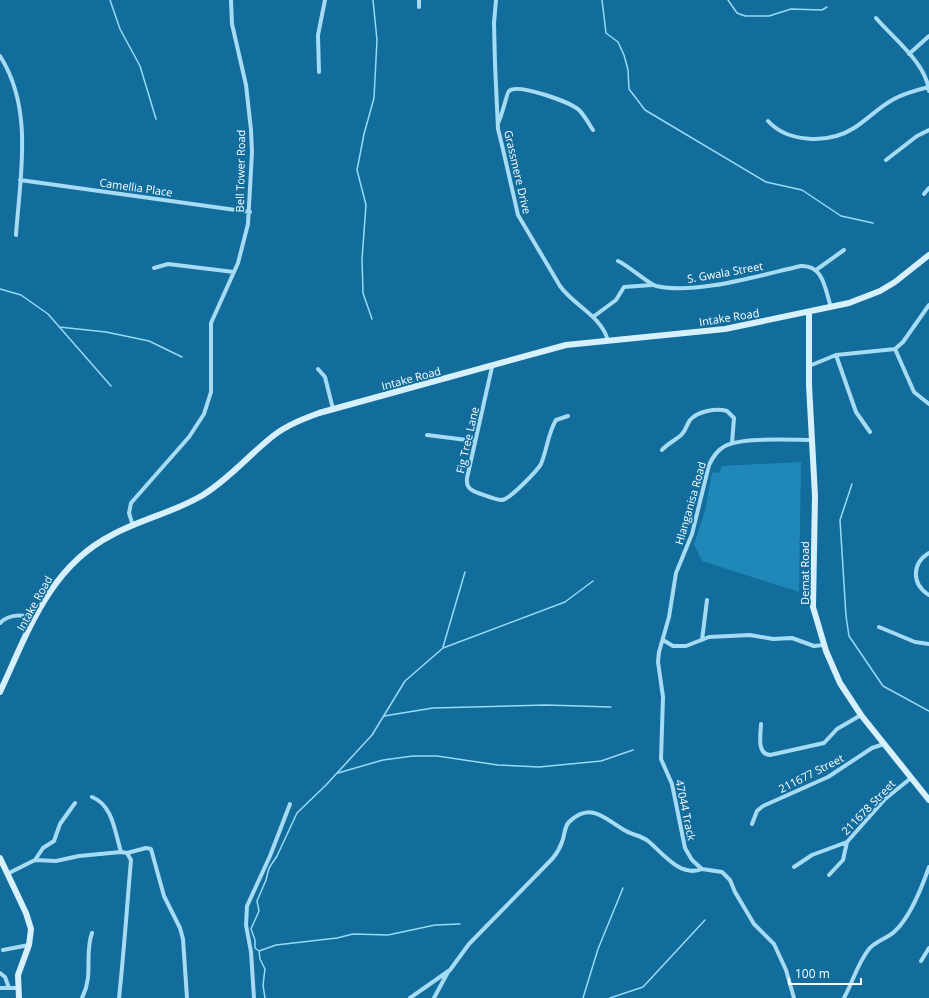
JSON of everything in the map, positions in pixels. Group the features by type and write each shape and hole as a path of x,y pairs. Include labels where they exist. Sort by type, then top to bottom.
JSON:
{"street":[{"name":"Bell Tower Road","path":"133,526 129,513 131,504 189,437 204,414 211,392 211,324 214,314 238,263 250,212 252,152 251,130 246,85 235,46 231,0"},
{"path":"320,72 318,35 325,0"},
{"path":"419,0 419,7"},
{"name":"Grassmere Drive","path":"496,0 494,30 498,123 518,215 566,295 593,317 604,329 608,341"},
{"path":"876,18 924,72 929,91"},
{"path":"908,54 929,36"},
{"path":"0,56 9,73 21,112 23,135 16,235"},
{"path":"768,121 782,133 796,137 823,138 836,136 855,128 894,99 929,87"},
{"path":"498,123 504,110 507,94 510,90 518,88 555,98 572,106 584,115 593,130"},
{"path":"886,160 917,136 929,130"},
{"name":"Camellia Place","path":"20,180 250,212"},
{"path":"924,194 929,188"},
{"path":"831,307 822,279 816,270 844,250"},
{"name":"Intake Road","path":"0,692 52,586 72,563 94,545 133,526 177,508 204,494 229,475 274,435 298,421 334,409 492,367 561,346 726,329 854,302 880,291 910,272 929,255"},
{"name":"S. Gwala Street","path":"618,261 634,270 652,284 671,288 690,288 727,282 801,266 811,267 816,270"},
{"path":"154,268 168,264 234,272"},
{"path":"593,317 616,300 624,287 652,284"},
{"path":"809,366 836,355 895,349 903,342 929,305"},
{"name":"Demat Road","path":"809,312 809,366 814,496 813,607 824,645 840,682 862,715 929,800"},
{"path":"895,349 914,392 929,404"},
{"path":"836,355 856,412 870,432"},
{"name":"Fig Tree Lane","path":"492,367 466,478 467,486 472,491 502,500 509,496 536,471 541,464 553,424 560,418 568,416"},
{"path":"318,369 325,377 334,409"},
{"path":"662,450 671,441 683,434 691,419 702,413 713,411 727,411 734,418 732,443 812,440"},
{"path":"427,436 475,441"},
{"name":"Hlanganisa Road","path":"660,678 658,662 669,617 676,573 692,534 709,465 717,452 732,443"},
{"path":"929,552 919,562 915,577 920,588 929,595"},
{"path":"702,640 707,600"},
{"path":"0,624 9,617 20,615 35,618"},
{"path":"879,627 915,642 929,644"},
{"path":"663,640 673,646 678,647 690,646 709,637 750,635 769,638 792,638 814,646 824,645"},
{"name":"47044 Track","path":"660,678 663,697 661,759 672,784 685,848 692,860 702,869"},
{"path":"761,724 759,738 766,754 770,755 824,743 837,729 862,715"},
{"name":"211677 Street","path":"752,824 757,811 763,806 828,777 872,748 884,744"},
{"name":"211678 Street","path":"794,867 812,855 847,842 885,799 911,778"},
{"path":"92,797 97,799 105,806 112,819 120,852"},
{"path":"36,860 43,848 56,839 60,824 75,803"},
{"path":"254,998 252,958 246,925 246,906 270,856 290,804"},
{"path":"434,998 450,970 469,944 553,858 563,841 567,824 573,819 583,815 595,813 607,817 626,831 647,840 679,867 694,871 702,869 722,872 730,880 735,892 754,924 774,944 786,970 794,998"},
{"path":"829,875 843,860 847,842"},
{"path":"7,874 36,860 56,861 79,856 120,852 127,853 146,848 151,849 164,896 180,928 183,940 187,998"},
{"path":"119,998 126,942 126,906 131,860 127,853"},
{"path":"0,858 30,922 31,936 21,965 18,988 19,998"},
{"path":"844,998 851,985 858,966 869,950 881,939 893,933 904,919 918,894 929,867"},
{"path":"82,998 89,978 89,944 92,933"},
{"path":"3,950 29,945"},
{"path":"921,961 929,948"},
{"path":"410,998 450,970"},
{"path":"0,973 4,977 9,988"},
{"path":"0,988 18,988"}],"shaded area":[{"path":"801,462 799,592 702,561 694,544 705,511 712,472 719,473 722,466"}],"waterway":[{"path":"110,0 120,29 140,66 156,119"},
{"path":"372,319 363,293 362,259 366,205 357,170 364,134 374,98 377,40 373,0"},
{"path":"602,0 606,33 618,42 624,55 628,70 629,89 645,110 766,182 802,190 841,216 873,223"},
{"path":"728,0 737,13 745,16 769,16 791,9 822,10 827,7"},
{"path":"0,289 21,295 48,314 111,386"},
{"path":"59,327 106,332 149,341 182,357"},
{"path":"852,484 840,520 846,616 849,636 883,686 929,711"},
{"path":"443,647 465,572"},
{"path":"265,998 263,985 265,969 260,959 259,951 255,948 255,940 251,929 259,911 257,901 266,880 269,868 277,856 297,813 326,785 372,735 405,681 443,648 565,602 593,581"},
{"path":"384,716 433,708 546,705 611,707"},
{"path":"338,773 383,760 413,756 437,756 498,765 539,767 601,761 633,750"},
{"path":"583,998 598,949 623,888"},
{"path":"610,998 643,987 705,920"},
{"path":"259,951 276,945 337,938 353,934 388,935 435,925 460,924"}]}
